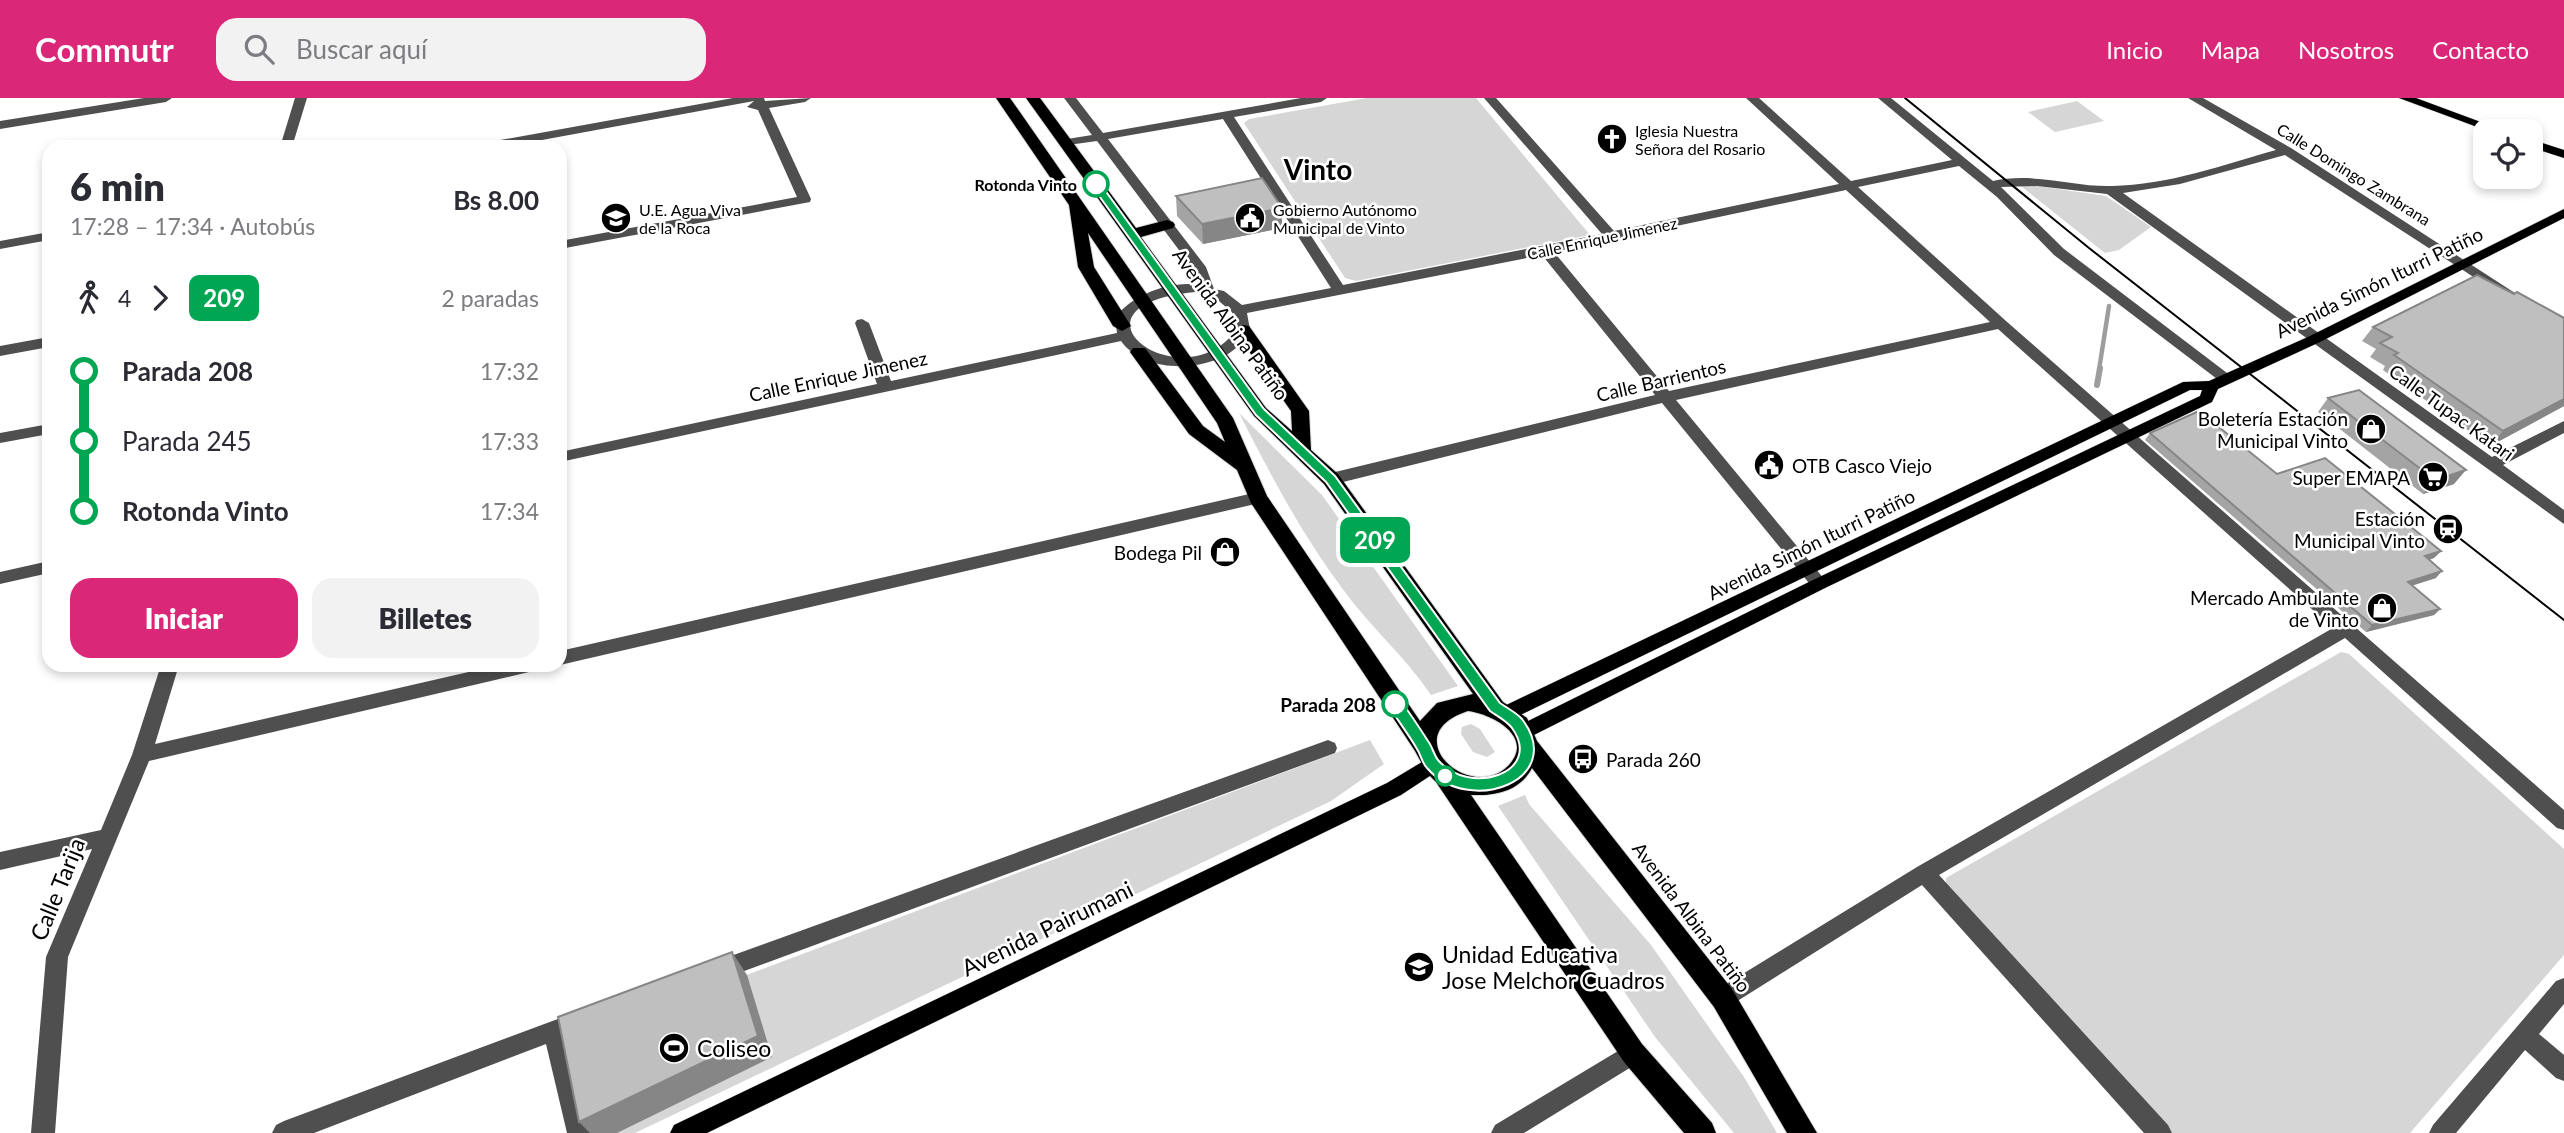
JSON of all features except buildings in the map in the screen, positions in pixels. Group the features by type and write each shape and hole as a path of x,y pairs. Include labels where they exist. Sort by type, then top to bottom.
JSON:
{"highway":[{"path":"1003,98 1226,422 1258,498 1434,762 1633,1053 1702,1133"},
{"name":"Avenida Albina Patiño","path":"1033,98 1260,412 1331,479 1501,710"},
{"path":"1073,198 1086,267 1123,331"},
{"path":"1133,234 1167,225"},
{"path":"1243,330 1300,411 1302,452"},
{"path":"1139,352 1196,430 1245,466"},
{"path":"1468,702 1501,710 1525,737 1523,763 1508,779 1483,786 1457,782 1434,762 1427,726 1444,709 1468,702"},
{"name":"Avenida Albina Patiño","path":"1525,737 1723,998 1803,1133"}],"main road":[{"path":"2405,98 2473,122"},
{"path":"2543,148 2564,155"},
{"name":"Avenida Simón Iturri Patiño","path":"1501,710 1807,569 2188,385 2219,382 2316,339 2564,213"},
{"name":"Avenida Simón Iturri Patiño","path":"1525,737 1819,584 2207,399 2219,382"},
{"name":"Avenida Pairumani","path":"682,1133 1381,795 1434,762"}],"street":[{"path":"0,125 166,98"},
{"path":"288,140 301,98"},
{"path":"526,140 758,101 805,98"},
{"path":"1070,98 1201,270 1208,290"},
{"path":"1065,143 1321,98"},
{"path":"1490,98 1611,236"},
{"path":"1752,98 2001,324 2564,822"},
{"path":"1884,98 1991,185 2059,252 2219,382"},
{"name":"Calle Domingo Zambrana","path":"2194,98 2287,151 2519,300"},
{"path":"567,141 758,101"},
{"path":"567,244 805,199 758,101"},
{"path":"1226,114 1339,290"},
{"path":"1991,185 2013,179 2110,190 2167,184 2287,151"},
{"name":"Calle Enrique Jimenez","path":"1239,310 1545,250 1963,161"},
{"name":"Calle Tupac Katari","path":"2110,190 2564,518"},
{"path":"0,244 42,237"},
{"path":"1545,250 1819,584"},
{"path":"1173,289 1208,290 1229,300 1239,310 1243,330 1233,344 1218,353 1185,360 1166,360 1139,352 1123,331 1131,307 1143,299 1173,289"},
{"path":"862,323 886,387"},
{"name":"Calle Barrientos","path":"1331,479 1666,397 2001,324"},
{"name":"Calle Enrique Jimenez","path":"567,455 886,387 1123,331"},
{"path":"0,351 42,343"},
{"path":"2492,464 2564,426"},
{"path":"0,438 42,430"},
{"path":"567,656 1258,498"},
{"path":"0,578 42,569"},
{"path":"1723,998 1924,873 2346,629"},
{"name":"Calle Tarija","path":"43,1133 57,957 142,755 168,672"},
{"path":"142,755 499,672"},
{"path":"698,978 1328,748"},
{"path":"0,861 107,837"},
{"path":"1924,873 2160,1133"},
{"path":"2441,1133 2564,988"},
{"path":"284,1133 606,1011"},
{"path":"554,1030 579,1133"},
{"path":"2523,1034 2564,1070"},
{"path":"1503,1133 1633,1053"}],"shaded area":[{"path":"1367,98 1476,98 1590,235 1356,281 1345,278 1244,123 1249,119"},
{"path":"2077,101 2104,121 2055,132 2028,112"},
{"path":"2017,183 2106,196 2151,227 2119,250 2105,253"},
{"path":"1239,413 1322,495 1458,686 1431,695 1353,602 1300,525"},
{"path":"2341,652 2349,654 2564,849 2564,955 2410,1133 2171,1133 1946,885 1946,878"},
{"path":"1471,724 1480,729 1495,752 1487,757 1473,752 1461,734 1462,727"},
{"path":"1370,740 1384,764 1331,801 635,1133 597,1133 577,1039"},
{"path":"1525,795 1529,804 1651,945 1744,1077 1777,1133 1734,1133 1655,1037 1498,806"}],"waterway":[{"path":"2099,370 2109,306"},
{"path":"2097,385 2100,368"}],"tram line":[{"path":"1905,98 2089,248 2564,620"}],"bus line":[{"name":"209","path":"1096,184 1260,412 1331,479 1495,707 1516,722 1527,743 1523,763 1508,779 1496,784 1471,786 1457,782 1445,776 1432,764 1424,747 1395,704"}],"place":[{"name":"Iglesia Nuestra Señora del Rosario","path":"1612,139"},
{"name":"Rotonda Vinto","path":"1096,184"},
{"name":"U.E. Agua Viva de la Roca","path":"616,218"},
{"name":"Gobierno Autónomo Municipal de Vinto","path":"1250,218"},
{"name":"Boletería Estación Municipal Vinto","path":"2371,429"},
{"name":"OTB Casco Viejo","path":"1769,465"},
{"name":"Super EMAPA","path":"2433,477"},
{"name":"Estación Municipal Vinto","path":"2448,529"},
{"name":"Bodega Pil","path":"1225,552"},
{"name":"Mercado Ambulante de Vinto","path":"2382,608"},
{"name":"Parada 208","path":"1395,704"},
{"name":"Parada 260","path":"1583,759"},
{"name":"Unidad Educativa Jose Melchor Cuadros","path":"1419,967"},
{"name":"Coliseo","path":"674,1048"}],"district":[{"name":"Vinto","path":"1318,169"}]}
